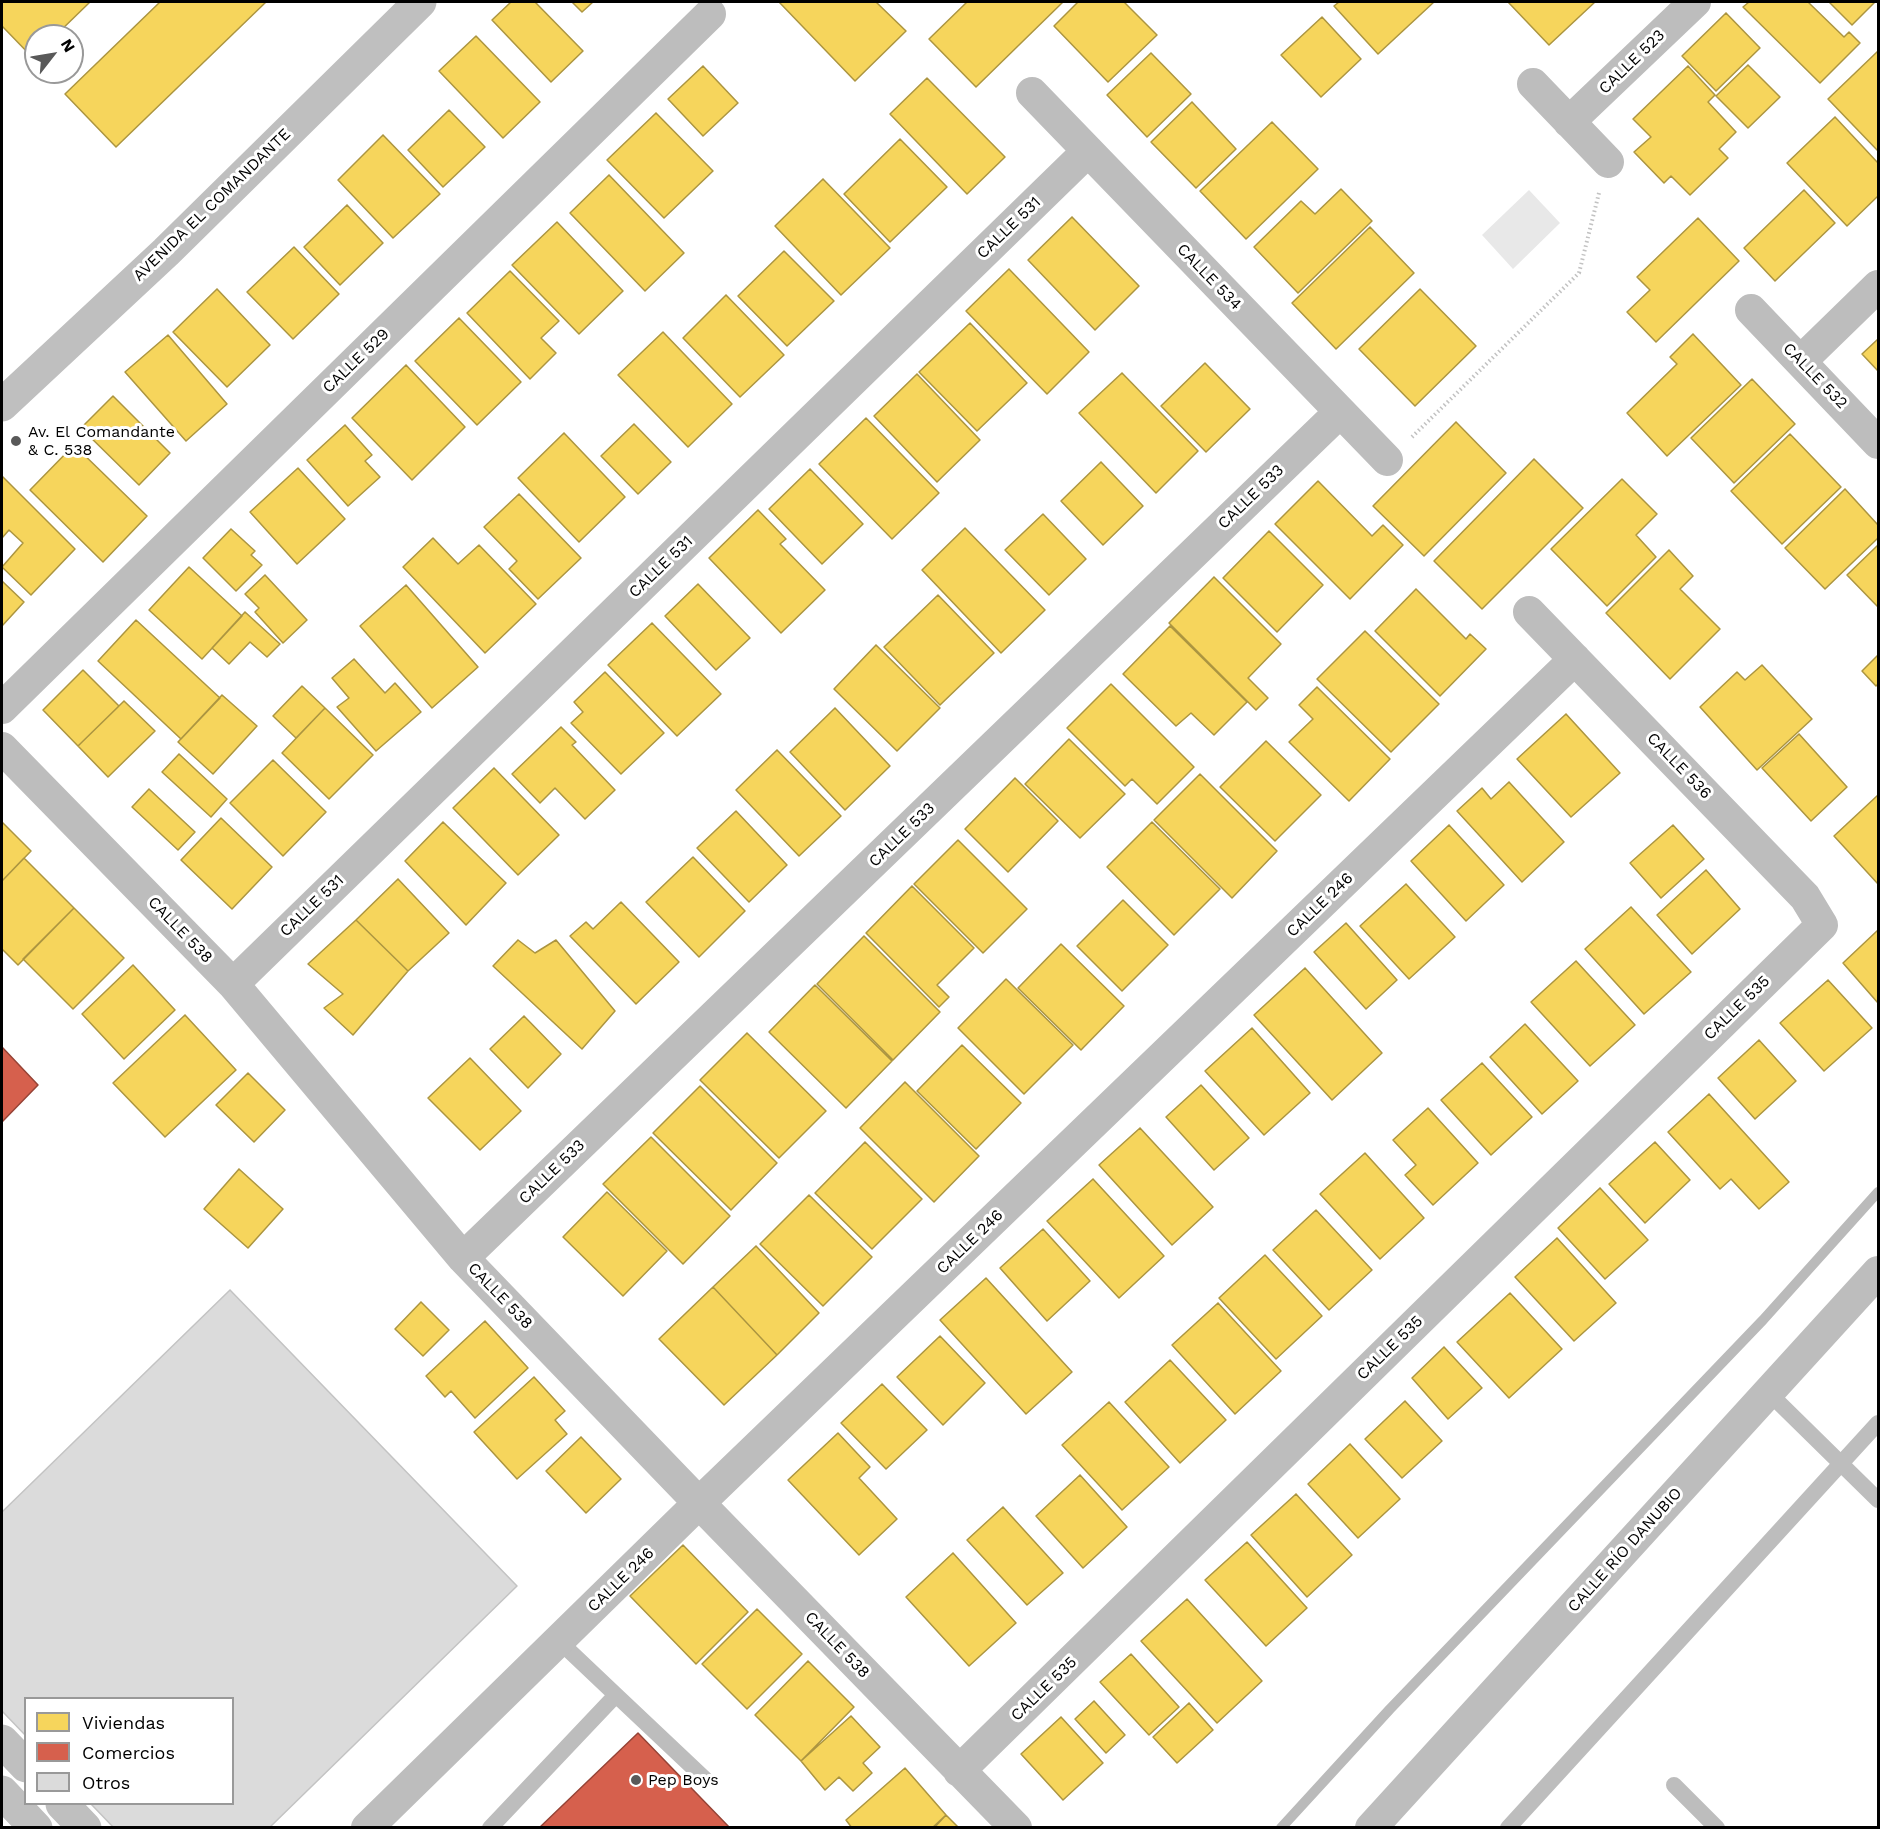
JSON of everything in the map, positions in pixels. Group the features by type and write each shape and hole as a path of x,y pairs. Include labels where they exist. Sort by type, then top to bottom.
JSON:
{"street":[{"name":"AVENIDA EL COMANDANTE","path":"2,405 166,252 420,2"},
{"name":"CALLE 523","path":"1569,122 1695,2"},
{"name":"CALLE 529","path":"2,708 710,14"},
{"path":"1533,84 1608,162"},
{"name":"CALLE 534","path":"1032,93 1388,460"},
{"name":"CALLE 531","path":"233,984 1088,151"},
{"path":"1801,361 1878,286"},
{"name":"CALLE 532","path":"1751,310 1878,443"},
{"name":"CALLE 533","path":"463,1258 1340,412"},
{"name":"CALLE 536","path":"1529,612 1805,897 1822,925"},
{"name":"CALLE 246","path":"367,1827 699,1503 1575,659"},
{"name":"CALLE 538","path":"2,748 233,984 463,1258 959,1771 1016,1827"},
{"name":"CALLE 535","path":"959,1771 1822,925"},
{"name":"CALLE RÍO DANUBIO","path":"1371,1827 1878,1272"},
{"path":"2,1741 24,1764"},
{"path":"2,1792 36,1827"},
{"path":"64,1805 85,1827"}],"lane":[{"path":"1768,1393 1878,1500"},
{"path":"1508,1827 1878,1423"},
{"path":"559,1641 705,1779"},
{"path":"490,1827 616,1695"},
{"path":"1674,1785 1717,1827"}],"path":[{"path":"1388,460 1579,273 1608,162"}],"shaded area":[{"path":"1529,190 1560,223 1513,269 1482,235"}],"building: Viviendas":[{"path":"2,2 90,2 67,24 24,24 24,49 2,26"},
{"path":"160,2 266,2 116,147 65,94 75,84 84,84 84,76"},
{"path":"511,2 535,2 583,51 551,82 492,20"},
{"path":"572,2 593,2 582,12"},
{"path":"779,2 876,2 906,31 855,81"},
{"path":"967,2 1063,2 976,87 929,39"},
{"path":"1078,2 1124,2 1157,35 1108,82 1054,26"},
{"path":"1339,2 1434,2 1378,54 1334,6"},
{"path":"1508,2 1595,2 1549,45"},
{"path":"1749,2 1808,2 1844,37 1849,32 1860,43 1820,83 1743,7"},
{"path":"1829,2 1875,2 1852,25"},
{"path":"1726,13 1760,48 1716,91 1682,56"},
{"path":"1322,17 1361,59 1321,97 1281,55"},
{"path":"476,36 540,102 503,138 439,71"},
{"path":"1878,51 1878,151 1828,99"},
{"path":"1151,53 1191,94 1147,137 1107,95"},
{"path":"1748,65 1780,97 1748,128 1716,96"},
{"path":"703,66 738,103 703,136 668,99"},
{"path":"1688,66 1715,95 1708,102 1736,132 1719,149 1728,158 1690,195 1671,176 1664,183 1634,152 1651,137 1633,119"},
{"path":"927,78 1005,157 967,194 890,114"},
{"path":"1192,102 1236,149 1196,188 1151,142"},
{"path":"449,110 485,147 443,187 408,150"},
{"path":"656,113 713,171 664,218 607,160"},
{"path":"1835,117 1878,163 1878,196 1847,226 1787,163"},
{"path":"1272,122 1318,169 1246,239 1200,191"},
{"path":"383,135 440,194 393,238 338,180"},
{"path":"900,139 947,187 890,242 844,194"},
{"path":"609,175 684,253 645,291 570,213"},
{"path":"823,179 890,248 841,295 775,226"},
{"path":"1341,189 1372,221 1298,293 1254,247 1301,201 1315,214"},
{"path":"1804,190 1835,223 1775,281 1744,248"},
{"path":"347,205 383,243 340,285 304,247"},
{"path":"1072,217 1139,286 1095,330 1028,260"},
{"path":"1698,218 1739,261 1656,342 1627,312 1650,290 1637,277"},
{"path":"557,222 623,291 579,334 512,265"},
{"path":"1370,227 1414,273 1336,349 1292,303"},
{"path":"294,247 339,294 293,339 247,292"},
{"path":"784,251 834,301 787,346 738,296"},
{"path":"1009,269 1089,352 1047,394 966,311"},
{"path":"510,271 559,321 541,338 556,353 530,379 467,313"},
{"path":"217,289 270,345 227,387 173,332"},
{"path":"1420,289 1476,346 1415,406 1359,349"},
{"path":"726,295 784,355 740,397 683,338"},
{"path":"459,318 521,382 477,425 415,361"},
{"path":"970,323 1027,383 977,431 919,372"},
{"path":"663,332 732,404 688,447 618,375"},
{"path":"1693,334 1741,385 1667,456 1627,413 1677,364 1670,357"},
{"path":"168,335 227,404 186,441 125,372"},
{"path":"1878,339 1878,371 1862,354"},
{"path":"1205,363 1250,409 1206,452 1161,406"},
{"path":"406,365 465,427 412,480 352,418"},
{"path":"1122,373 1198,451 1156,493 1079,413"},
{"path":"917,374 980,440 937,482 874,416"},
{"path":"1752,379 1795,424 1734,483 1691,438"},
{"path":"113,396 170,453 139,485 81,428"},
{"path":"866,418 939,493 892,539 819,464"},
{"path":"1456,422 1506,473 1424,556 1373,506"},
{"path":"634,424 671,462 638,494 601,456"},
{"path":"345,425 372,455 365,461 380,477 348,506 307,460"},
{"path":"564,433 625,497 579,542 518,478"},
{"path":"1790,434 1841,487 1782,544 1731,491"},
{"path":"74,445 147,516 103,562 30,490"},
{"path":"1534,459 1583,508 1482,609 1434,561"},
{"path":"1101,462 1143,506 1103,545 1061,501"},
{"path":"298,468 345,519 297,564 250,512"},
{"path":"810,469 863,524 822,564 769,509"},
{"path":"2,476 75,549 31,595 2,567 23,543 9,530 2,538"},
{"path":"1622,479 1657,514 1636,535 1656,557 1607,606 1551,549"},
{"path":"1318,481 1372,536 1383,525 1403,545 1350,599 1275,524"},
{"path":"1845,489 1878,525 1878,538 1825,589 1785,548"},
{"path":"519,494 581,558 538,599 509,569 517,561 484,527"},
{"path":"758,510 786,539 780,544 825,590 781,633 709,558"},
{"path":"1043,514 1086,559 1049,595 1005,550"},
{"path":"965,528 1045,610 1001,653 922,570"},
{"path":"231,529 255,551 251,555 262,565 236,591 203,558"},
{"path":"1269,531 1323,585 1277,632 1223,578"},
{"path":"433,538 458,564 479,545 536,604 485,653 403,567"},
{"path":"1878,545 1878,607 1847,575"},
{"path":"1669,550 1693,576 1680,589 1720,629 1670,679 1606,613"},
{"path":"189,567 242,616 202,659 149,610"},
{"path":"265,575 307,620 283,643 255,612 259,608 245,594"},
{"path":"1214,577 1281,644 1248,678 1268,698 1256,710 1169,623"},
{"path":"2,581 24,602 2,626"},
{"path":"698,584 750,638 716,670 665,616"},
{"path":"406,585 478,667 432,708 360,626"},
{"path":"1416,589 1466,639 1470,634 1486,649 1440,696 1375,631"},
{"path":"938,595 994,653 940,705 884,647"},
{"path":"245,612 280,644 267,657 250,642 229,664 212,648"},
{"path":"136,620 220,698 181,739 98,661"},
{"path":"652,623 721,694 677,736 608,665"},
{"path":"1170,626 1247,702 1214,735 1191,713 1176,726 1123,674"},
{"path":"1365,631 1439,704 1391,752 1317,679"},
{"path":"876,645 940,708 897,751 834,689"},
{"path":"1878,655 1878,684 1876,686 1862,671"},
{"path":"354,659 385,693 395,683 421,712 376,751 337,707 349,698 332,678"},
{"path":"1762,665 1812,719 1757,770 1700,707 1737,672 1745,680"},
{"path":"83,670 119,706 78,746 43,710"},
{"path":"605,672 664,733 621,774 571,723 583,712 574,702"},
{"path":"1111,684 1194,767 1157,804 1132,779 1125,786 1067,728"},
{"path":"302,686 325,708 296,738 273,716"},
{"path":"1317,687 1390,759 1349,801 1289,742 1313,719 1299,705"},
{"path":"222,695 257,726 213,774 178,742"},
{"path":"124,701 155,731 108,777 78,746"},
{"path":"325,708 373,755 329,799 282,753"},
{"path":"835,708 890,766 845,810 790,752"},
{"path":"1566,714 1620,773 1571,817 1517,759"},
{"path":"561,727 576,742 572,745 615,790 585,819 555,788 540,803 512,774"},
{"path":"1799,734 1847,787 1811,821 1762,768"},
{"path":"1069,739 1125,794 1080,838 1025,784"},
{"path":"1266,741 1321,795 1275,841 1220,787"},
{"path":"777,750 841,816 799,856 736,790"},
{"path":"179,754 227,799 211,817 162,772"},
{"path":"273,760 326,812 283,856 230,803"},
{"path":"494,768 559,835 518,875 453,808"},
{"path":"1200,774 1277,851 1232,898 1154,820"},
{"path":"1015,778 1058,821 1008,872 965,829"},
{"path":"1509,782 1564,842 1522,882 1457,811 1482,788 1491,799"},
{"path":"149,789 195,832 178,850 132,807"},
{"path":"1878,795 1878,884 1834,836"},
{"path":"736,811 787,865 749,902 697,848"},
{"path":"221,818 272,867 232,909 181,860"},
{"path":"2,822 31,851 2,881"},
{"path":"443,822 506,883 466,925 405,861"},
{"path":"1152,822 1220,889 1174,935 1107,867"},
{"path":"1449,825 1504,885 1466,921 1411,861"},
{"path":"1673,825 1704,859 1661,898 1630,863"},
{"path":"958,840 1027,909 983,953 914,884"},
{"path":"693,857 745,911 699,957 646,902"},
{"path":"24,858 74,908 18,965 2,949 2,881"},
{"path":"1706,870 1740,909 1692,954 1657,915"},
{"path":"398,879 449,933 408,971 356,920"},
{"path":"1406,884 1455,937 1409,979 1360,926"},
{"path":"912,886 974,948 937,985 949,997 939,1007 866,933"},
{"path":"1123,900 1168,945 1122,991 1077,946"},
{"path":"621,902 679,962 636,1004 570,936 586,922 593,929"},
{"path":"1631,907 1691,972 1644,1014 1585,949"},
{"path":"74,908 124,958 73,1009 23,959"},
{"path":"356,920 408,971 353,1035 324,1008 343,994 308,964"},
{"path":"1346,923 1397,980 1366,1009 1314,952"},
{"path":"1878,930 1878,1003 1843,963"},
{"path":"864,936 940,1012 893,1060 817,984"},
{"path":"518,940 535,953 556,940 615,1011 582,1049 493,966"},
{"path":"1061,944 1124,1006 1081,1050 1018,988"},
{"path":"1576,961 1635,1025 1590,1066 1531,1002"},
{"path":"133,965 175,1010 124,1059 82,1014"},
{"path":"1305,968 1382,1053 1332,1100 1254,1015"},
{"path":"1006,979 1073,1045 1024,1094 958,1028"},
{"path":"1828,980 1872,1028 1824,1071 1780,1023"},
{"path":"815,985 892,1061 846,1108 769,1032"},
{"path":"185,1015 236,1070 165,1137 113,1083"},
{"path":"524,1016 561,1054 528,1088 490,1049"},
{"path":"1525,1024 1578,1081 1542,1114 1490,1057"},
{"path":"1252,1028 1310,1093 1264,1135 1205,1071"},
{"path":"747,1033 826,1111 779,1158 700,1080"},
{"path":"1759,1040 1796,1081 1755,1119 1718,1078"},
{"path":"962,1045 1021,1103 976,1149 917,1091"},
{"path":"470,1058 521,1111 480,1150 428,1098"},
{"path":"1482,1063 1532,1117 1491,1155 1441,1100"},
{"path":"248,1073 285,1110 254,1142 216,1105"},
{"path":"905,1082 979,1156 934,1202 860,1128"},
{"path":"1201,1085 1249,1138 1214,1170 1166,1117"},
{"path":"700,1086 777,1163 731,1210 653,1133"},
{"path":"1709,1094 1789,1182 1759,1209 1731,1179 1720,1189 1668,1132"},
{"path":"1428,1108 1478,1163 1433,1205 1405,1175 1416,1165 1393,1140"},
{"path":"1140,1128 1213,1207 1172,1245 1099,1165"},
{"path":"651,1137 730,1216 683,1264 603,1184"},
{"path":"865,1142 922,1199 872,1249 815,1193"},
{"path":"1655,1142 1690,1180 1645,1223 1609,1184"},
{"path":"1365,1153 1424,1218 1380,1259 1320,1194"},
{"path":"239,1169 283,1209 248,1248 204,1209"},
{"path":"1093,1179 1164,1256 1119,1298 1047,1221"},
{"path":"1600,1188 1648,1240 1605,1279 1558,1228"},
{"path":"607,1192 667,1251 623,1296 563,1237"},
{"path":"809,1195 872,1257 823,1306 760,1244"},
{"path":"1316,1210 1372,1270 1329,1310 1273,1250"},
{"path":"1043,1229 1090,1281 1047,1321 1000,1268"},
{"path":"1557,1238 1616,1303 1574,1341 1515,1277"},
{"path":"756,1246 819,1313 777,1355 713,1287"},
{"path":"1265,1255 1322,1316 1276,1359 1219,1298"},
{"path":"986,1278 1072,1372 1026,1414 940,1320"},
{"path":"713,1287 777,1355 724,1405 659,1339"},
{"path":"1510,1293 1562,1349 1509,1398 1457,1342"},
{"path":"421,1302 449,1330 423,1356 395,1329"},
{"path":"1218,1303 1281,1371 1235,1414 1172,1345"},
{"path":"485,1321 528,1368 475,1418 451,1391 445,1397 426,1376"},
{"path":"940,1336 985,1383 943,1425 897,1377"},
{"path":"1444,1347 1482,1388 1448,1419 1412,1378"},
{"path":"1170,1360 1226,1420 1180,1463 1125,1402"},
{"path":"534,1377 565,1411 555,1420 567,1434 517,1479 474,1432"},
{"path":"882,1384 927,1430 886,1469 841,1423"},
{"path":"1405,1401 1442,1441 1402,1478 1365,1439"},
{"path":"1109,1402 1169,1467 1122,1510 1062,1445"},
{"path":"838,1433 870,1467 859,1478 897,1519 859,1555 788,1480"},
{"path":"581,1437 621,1479 586,1513 546,1471"},
{"path":"1350,1444 1400,1499 1358,1538 1308,1484"},
{"path":"1080,1475 1127,1527 1083,1568 1036,1516"},
{"path":"1296,1494 1352,1555 1307,1597 1251,1535"},
{"path":"1003,1507 1063,1573 1027,1605 967,1540"},
{"path":"1247,1542 1307,1608 1266,1646 1205,1580"},
{"path":"683,1545 748,1612 696,1664 630,1596"},
{"path":"953,1553 1016,1623 969,1666 906,1597"},
{"path":"1187,1599 1262,1681 1217,1723 1141,1641"},
{"path":"757,1609 802,1654 747,1709 702,1664"},
{"path":"1131,1654 1179,1707 1149,1735 1100,1682"},
{"path":"808,1661 854,1707 801,1761 755,1715"},
{"path":"1094,1701 1125,1735 1106,1753 1075,1719"},
{"path":"1189,1703 1213,1730 1177,1763 1153,1737"},
{"path":"851,1716 880,1747 863,1763 872,1773 853,1791 839,1777 825,1790 801,1761"},
{"path":"1061,1717 1103,1763 1063,1800 1021,1754"},
{"path":"905,1768 946,1815 932,1828 852,1828 846,1820"},
{"path":"946,1815 959,1828 934,1828"}],"building: Comercios":[{"path":"2,1047 38,1085 2,1122"},
{"name":"Pep Boys","path":"638,1733 730,1828 539,1828"}],"building: Otros":[{"path":"230,1290 517,1586 269,1828 114,1828 92,1805 234,1805 234,1697 24,1697 24,1734 2,1711 2,1512"}],"waterway":[{"path":"1281,1828 1390,1709 1763,1320 1878,1192"}],"place":[{"name":"Av. El Comandante & C. 538","path":"16,441"},
{"name":"Pep Boys","path":"636,1780"}]}
